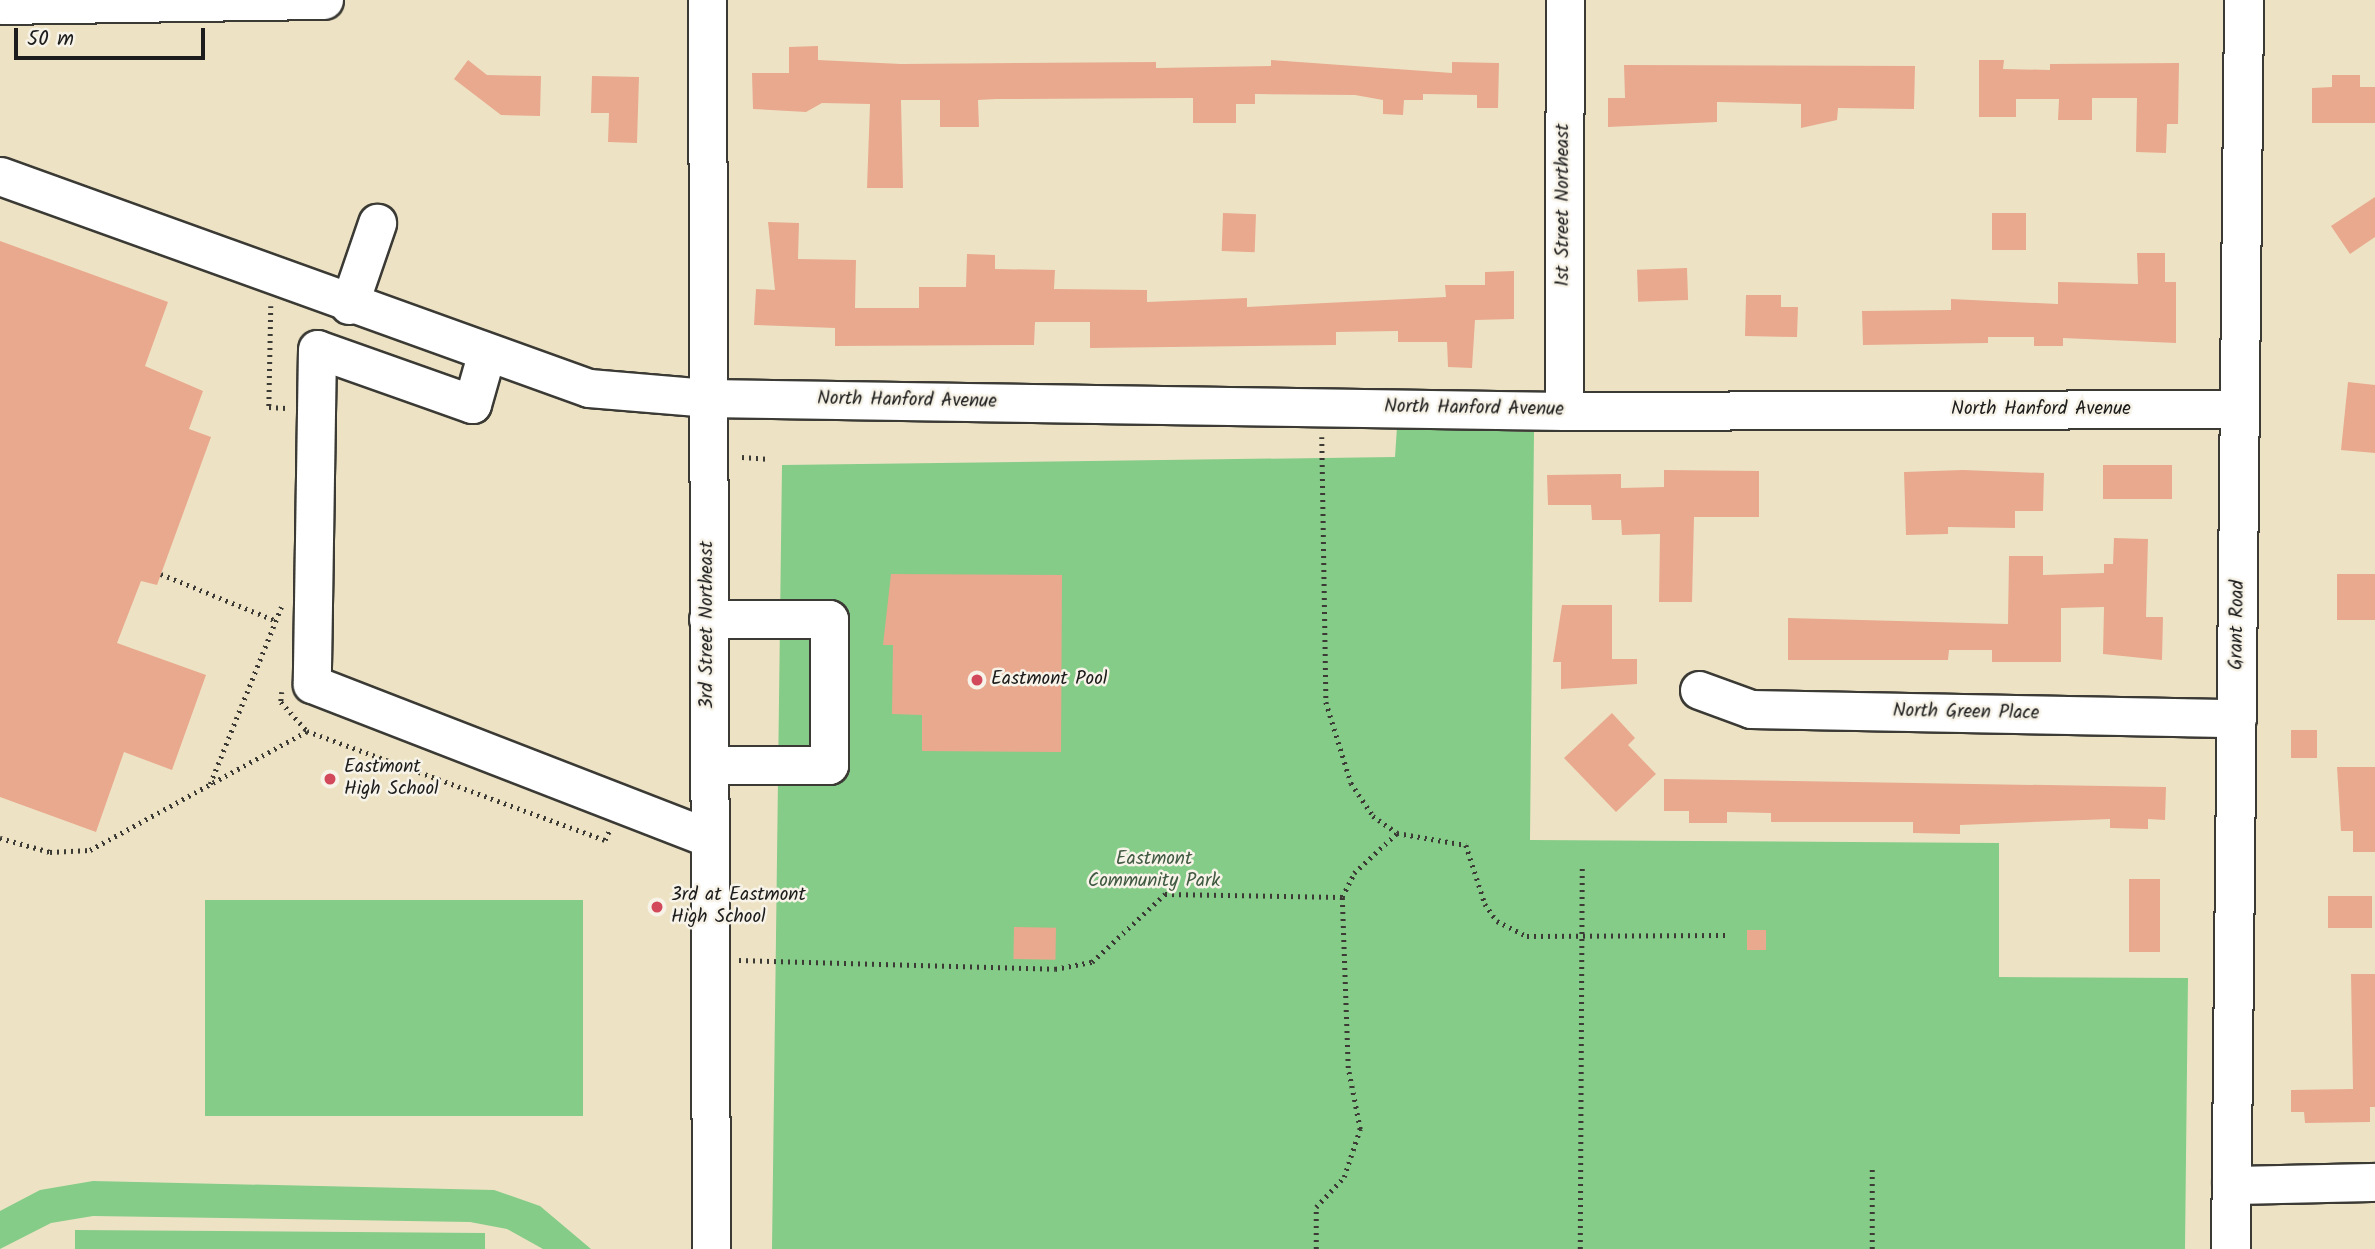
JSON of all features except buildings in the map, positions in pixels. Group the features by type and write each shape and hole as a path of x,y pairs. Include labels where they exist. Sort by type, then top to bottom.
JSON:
{"main road":[{"name":"Grant Road","path":"2231,1249 2244,0"}],"street":[{"path":"0,5 324,0"},
{"name":"3rd Street Northeast","path":"707,0 711,1249"},
{"name":"1st Street Northeast","path":"1564,411 1565,0"},
{"name":"North Hanford Avenue","path":"0,176 486,355 589,388 707,398 1564,411 2240,409"},
{"path":"349,305 377,223"},
{"path":"486,355 472,404 317,349 312,684 709,838"},
{"path":"708,619 829,619 829,765 709,765"},
{"name":"North Green Place","path":"1699,690 1751,709 2236,718"},
{"path":"2231,1185 2375,1182"}],"path":[{"path":"271,304 270,407 287,408 287,421"},
{"path":"1322,454 1326,702 1351,783 1373,816 1397,832 1466,845 1485,904 1512,930 1581,935 1725,935"},
{"path":"742,457 768,458"},
{"path":"161,575 284,624"},
{"path":"209,785 285,596"},
{"path":"0,838 50,852 90,850 307,731 605,840 613,821"},
{"path":"1316,1249 1316,1207 1344,1177 1360,1129 1348,1068 1342,897 1354,873 1397,832"},
{"path":"1580,1249 1582,867"},
{"path":"710,960 1055,969 1092,962 1165,894 1342,897"},
{"path":"1872,1167 1872,1249"}],"green space":[{"name":"Eastmont Community Park","path":"1397,427 1534,432 1530,840 1999,843 1999,977 2188,978 2185,1249 772,1249 782,465 1395,457"},
{"path":"205,900 583,900 583,1116 205,1116"},
{"path":"93,1181 494,1190 540,1206 591,1249 543,1249 507,1229 470,1222 93,1216 51,1223 0,1249 0,1211 40,1190"},
{"path":"75,1230 485,1233 485,1249 75,1249"}],"place":[{"name":"Eastmont Pool","path":"977,680"},
{"name":"Eastmont High School","path":"330,779"},
{"name":"3rd at Eastmont High School","path":"657,907"}]}
